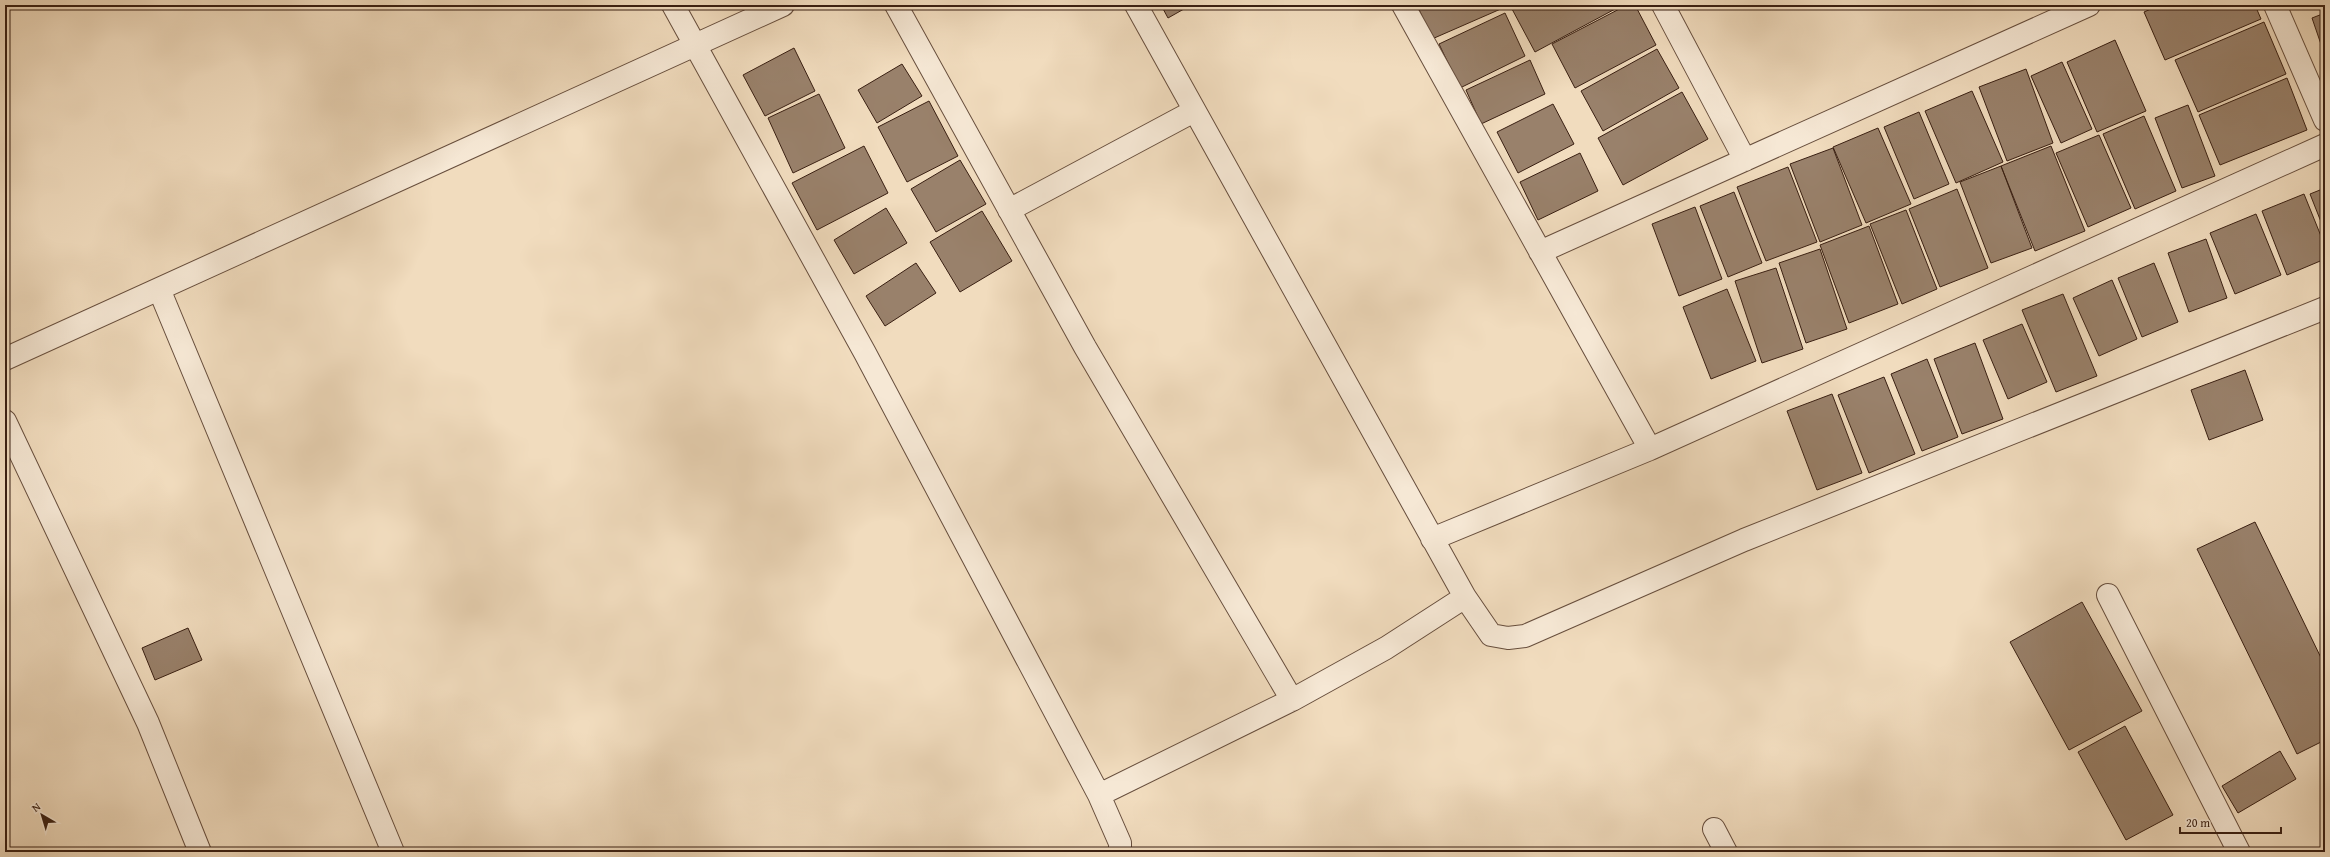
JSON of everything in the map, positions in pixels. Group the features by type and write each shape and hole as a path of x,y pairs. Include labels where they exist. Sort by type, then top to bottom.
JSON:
{"street":[{"path":"673,5 865,353 1099,795 1120,843 1120,852"},
{"path":"5,359 783,5"},
{"path":"896,5 1008,210 1085,346 1292,700"},
{"path":"1136,5 1432,539 1465,597 1491,635 1508,638 1525,636 1744,540 2325,308"},
{"path":"1403,5 1650,449"},
{"path":"1663,5 1744,160"},
{"path":"1540,252 1744,160 2055,12 2089,5"},
{"path":"2275,5 2325,120"},
{"path":"1008,210 1194,111"},
{"path":"1432,539 1650,449 2325,145"},
{"path":"159,289 393,852"},
{"path":"5,421 148,723 200,852"},
{"path":"2108,595 2239,852"},
{"path":"1099,795 1292,700 1386,648 1465,597"},
{"path":"1714,830 1726,852"}],"building":[{"path":"1161,5 1191,5 1168,18"},
{"path":"1417,5 1501,5 1503,8 1432,39"},
{"path":"1520,5 1616,5 1617,8 1535,52 1512,9"},
{"path":"1627,5 1635,5 1656,45 1575,88 1552,44"},
{"path":"2160,5 2255,5 2261,19 2165,60 2144,12"},
{"path":"1505,13 1525,56 1460,88 1439,44"},
{"path":"2325,13 2325,56 2312,18"},
{"path":"2264,22 2286,74 2198,112 2175,60"},
{"path":"2115,40 2146,111 2097,132 2067,62"},
{"path":"794,48 815,91 765,116 743,75"},
{"path":"1657,49 1679,88 1603,131 1581,91"},
{"path":"1530,60 1545,94 1481,124 1466,90"},
{"path":"2062,62 2092,129 2061,143 2031,76"},
{"path":"902,64 922,96 877,123 858,90"},
{"path":"2026,69 2053,143 2007,161 1979,87"},
{"path":"2287,78 2307,130 2220,165 2199,115"},
{"path":"1972,91 2003,162 1956,183 1925,111"},
{"path":"1682,92 1708,139 1623,185 1598,138"},
{"path":"819,94 845,148 793,173 768,118"},
{"path":"929,101 958,156 907,182 878,127"},
{"path":"1553,104 1574,144 1518,173 1497,132"},
{"path":"2188,105 2215,176 2182,188 2155,118"},
{"path":"1919,112 1949,184 1914,199 1884,127"},
{"path":"2144,116 2176,191 2135,209 2103,134"},
{"path":"1878,128 1911,204 1866,223 1833,147"},
{"path":"2099,135 2131,208 2088,227 2056,153"},
{"path":"864,146 888,193 817,230 792,183"},
{"path":"2051,146 2085,231 2035,251 2001,166"},
{"path":"1833,148 1862,225 1820,242 1790,164"},
{"path":"1580,153 1598,191 1538,220 1520,182"},
{"path":"960,160 986,204 936,232 911,189"},
{"path":"2001,166 2032,248 1991,263 1960,182"},
{"path":"1788,167 1817,242 1766,261 1737,187"},
{"path":"2325,188 2325,232 2310,194"},
{"path":"1957,189 1988,268 1940,287 1909,209"},
{"path":"1734,192 1762,263 1728,277 1700,206"},
{"path":"2304,194 2325,246 2325,259 2287,275 2262,211"},
{"path":"1695,207 1722,279 1679,296 1652,224"},
{"path":"886,208 907,243 854,274 834,240"},
{"path":"1906,210 1937,289 1902,304 1870,224"},
{"path":"982,211 1012,261 960,292 930,242"},
{"path":"2256,214 2281,275 2235,294 2210,233"},
{"path":"1869,226 1898,304 1849,323 1820,245"},
{"path":"2206,239 2227,298 2189,312 2168,253"},
{"path":"1820,249 1847,329 1806,343 1779,263"},
{"path":"916,263 936,293 885,326 866,296"},
{"path":"2154,263 2178,322 2142,337 2118,278"},
{"path":"1776,268 1803,349 1762,363 1735,281"},
{"path":"2112,280 2137,339 2099,356 2073,298"},
{"path":"1727,289 1756,361 1711,379 1683,307"},
{"path":"2063,294 2097,376 2056,392 2022,310"},
{"path":"2022,324 2047,382 2008,399 1983,340"},
{"path":"1975,343 2003,419 1962,434 1934,359"},
{"path":"1927,359 1958,437 1922,451 1891,374"},
{"path":"2245,370 2263,420 2209,440 2191,390"},
{"path":"1884,377 1915,454 1869,473 1838,395"},
{"path":"1832,394 1862,473 1817,490 1787,411"},
{"path":"2255,522 2325,666 2325,740 2297,754 2197,549"},
{"path":"2082,602 2142,711 2069,750 2010,642"},
{"path":"188,628 202,660 155,680 142,648"},
{"path":"2125,726 2173,815 2126,840 2078,752"},
{"path":"2280,751 2296,779 2238,813 2222,786"}]}
